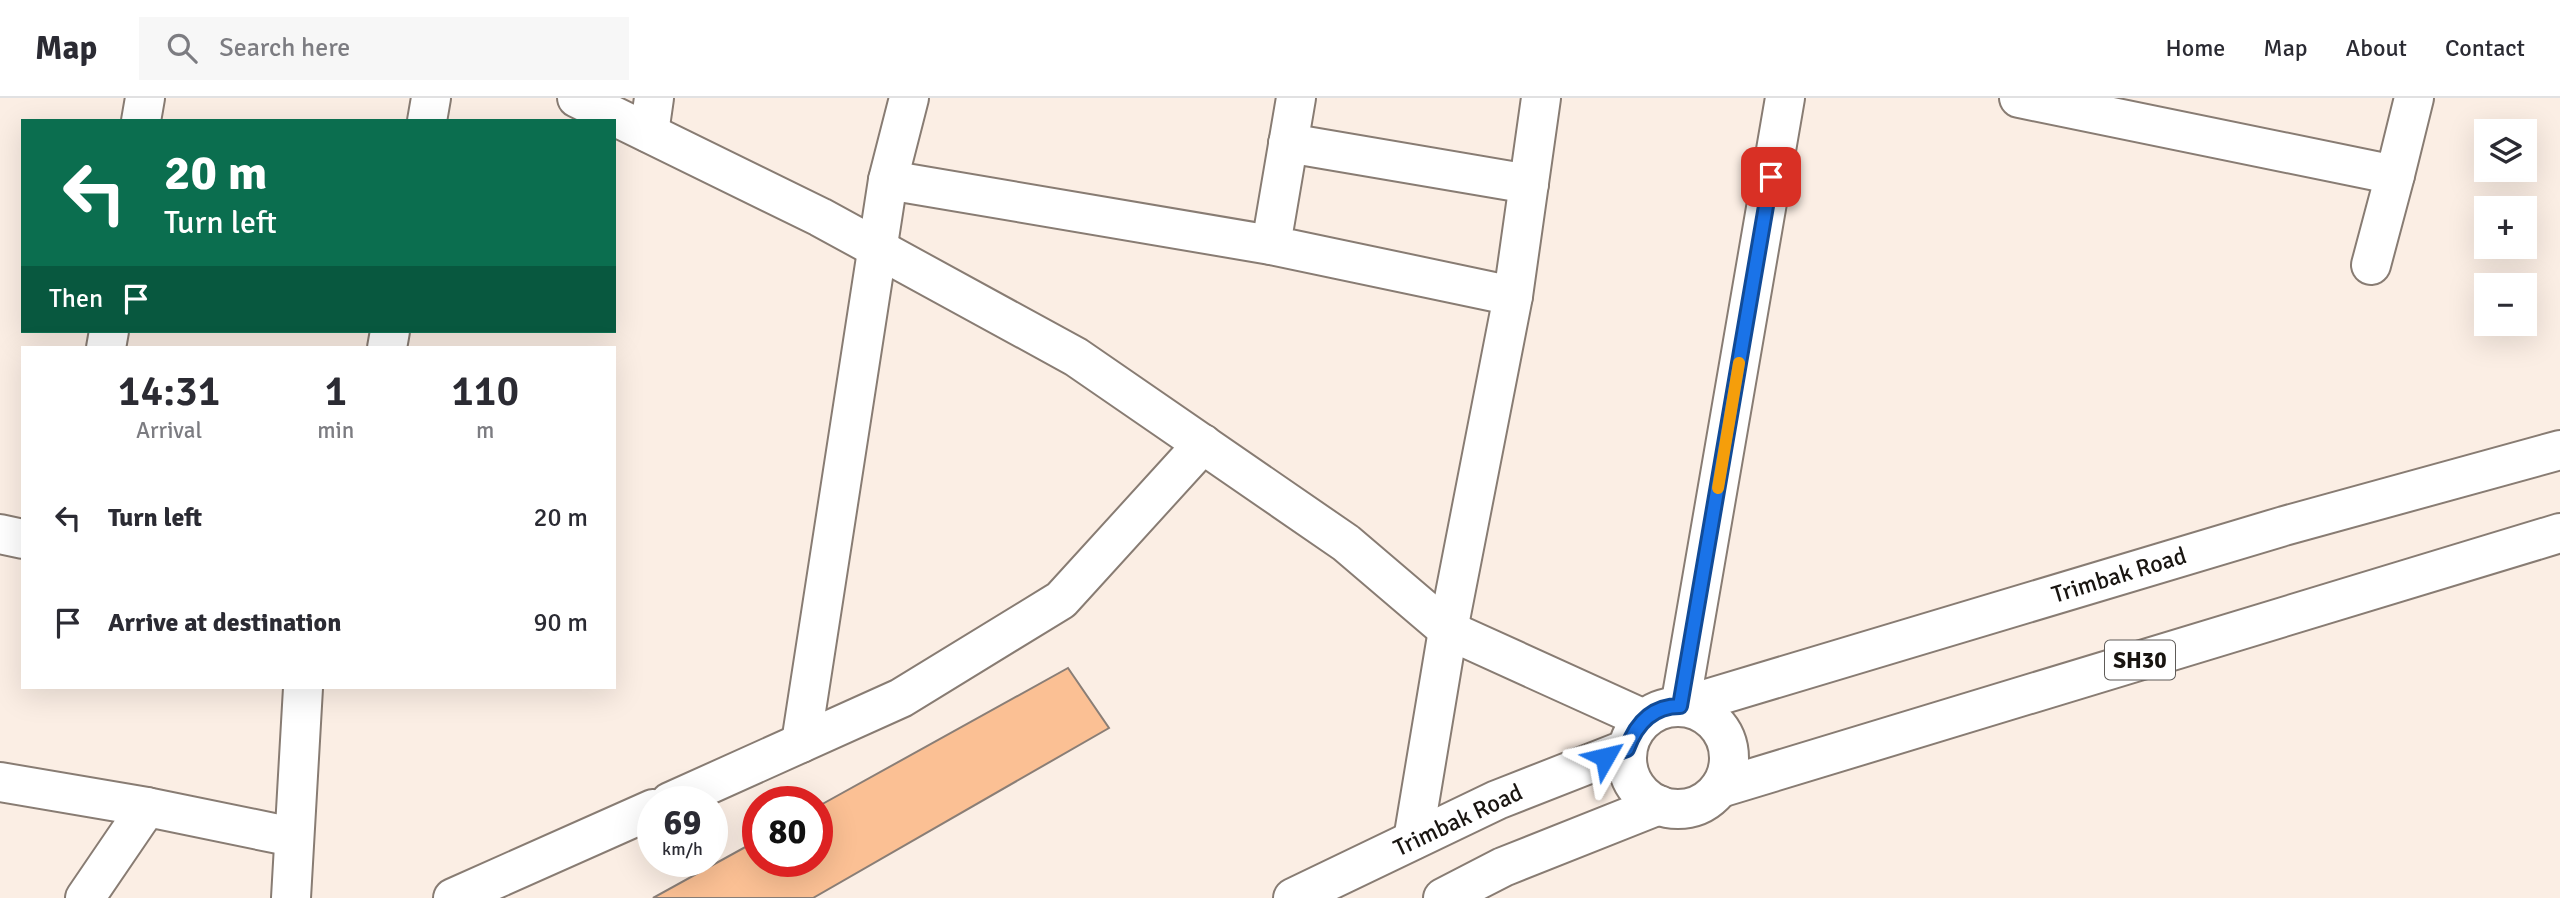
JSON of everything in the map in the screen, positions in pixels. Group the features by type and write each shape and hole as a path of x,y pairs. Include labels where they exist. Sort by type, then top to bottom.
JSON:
{"main road":[{"path":"141,119 145,98"},
{"path":"426,119 431,98"},
{"path":"577,98 652,116 877,248 1076,357 1346,543 1448,630 1635,734"},
{"path":"801,743 888,180 909,98"},
{"path":"1271,245 1296,98"},
{"path":"1413,840 1448,630 1513,296 1541,98"},
{"path":"1680,706 1785,98"},
{"path":"2019,98 2395,175"},
{"path":"2371,265 2414,98"},
{"path":"1288,143 1529,184"},
{"path":"888,180 1271,245 1513,296"},
{"path":"706,786 901,698 1061,600 1203,444"},
{"name":"Trimbak Road","path":"1680,706 2284,526 2560,450"},
{"name":"SH30","path":"1720,788 2560,533"},
{"path":"0,534 21,539"},
{"path":"291,898 303,689"},
{"path":"1680,706 1707,715 1719,726 1727,741 1730,757 1720,788 1708,799 1676,809 1659,805 1644,796 1633,782 1627,766 1635,734 1658,710 1680,706"},
{"name":"Trimbak Road","path":"1293,898 1635,734"},
{"path":"0,782 293,836"},
{"path":"1443,898 1503,867 1659,805"},
{"path":"85,898 147,807"},
{"path":"453,898 637,816"}],"building":[{"path":"1068,668 1109,728 813,898 653,898 691,877 728,877 728,857 742,849 742,877 833,877 833,798"}],"slow traffic":[{"path":"1718,488 1739,363"}],"route":[{"path":"1605,757 1627,749 1633,732 1644,719 1658,710 1680,706 1771,177"}]}
